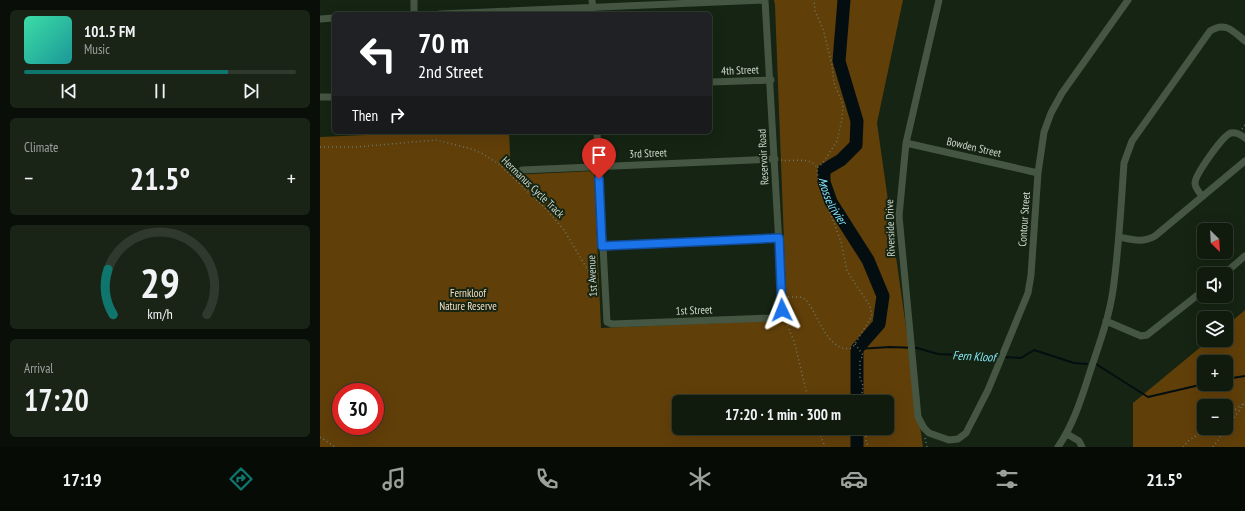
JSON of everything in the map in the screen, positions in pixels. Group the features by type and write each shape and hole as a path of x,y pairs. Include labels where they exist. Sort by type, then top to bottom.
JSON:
{"street":[{"path":"414,0 414,12"},
{"path":"483,12 765,0"},
{"name":"Reservoir Road","path":"765,0 775,159 782,298 781,312"},
{"name":"Riverside Drive","path":"939,0 906,143 899,222 911,353 920,422 930,433 949,440"},
{"name":"Contour Street","path":"949,440 958,439 966,433 1004,353 1028,293 1031,275 1038,173 1044,132 1051,113 1062,93 1128,0"},
{"path":"320,19 332,18"},
{"path":"1058,447 1067,434 1077,412 1106,321 1113,291 1119,237 1124,163 1132,141 1210,31 1216,27 1224,26 1230,28 1245,41"},
{"name":"4th Street","path":"712,82 770,80"},
{"path":"320,97 332,97"},
{"path":"1202,196 1195,187 1196,178 1223,138 1232,133 1238,133 1245,138"},
{"name":"1st Avenue","path":"597,134 604,295 607,322"},
{"name":"Bowden Street","path":"906,143 1038,173"},
{"name":"3rd Street","path":"522,170 775,159"},
{"path":"1119,237 1140,241 1148,240 1155,236 1245,161"},
{"path":"602,246 779,238"},
{"path":"1232,267 1245,256"},
{"path":"1106,321 1141,336 1146,335 1197,295"},
{"name":"1st Street","path":"607,322 612,324 772,318 781,312"},
{"path":"1067,434 1079,441 1082,447"}],"path":[{"path":"814,0 815,11 823,29 832,65 834,82 843,105 837,141 823,163 817,168"},
{"name":"Hermanus Cycle Track","path":"320,148 436,140 451,143 483,154 499,164 548,211 564,230 586,270 604,295"},
{"path":"775,159 791,161 807,160 814,163 817,168 818,178 841,242 847,271 872,311 872,316 855,344 848,349 830,339 806,299 800,297 782,298"},
{"path":"781,312 794,341 807,395"},
{"path":"855,344 863,355 860,361 860,377 863,386 863,395"},
{"path":"1233,412 1244,403"},
{"path":"1213,447 1244,403"},
{"path":"821,435 825,447"},
{"path":"866,435 866,442 869,447"},
{"path":"1183,447 1188,441 1197,435"},
{"path":"320,438 335,447"}],"green space":[{"name":"Fernkloof Nature Reserve","path":"774,0 903,0 877,123 923,447 320,447 320,137 388,134 509,134 511,175 594,171 601,328 787,320"},
{"path":"1245,310 1245,447 1133,447 1133,403 1201,347 1233,347 1233,320"}],"waterway":[{"name":"Mosselrivier","path":"844,0 839,61 857,121 856,145 841,160 824,170 824,182 831,202 868,260 883,296 879,324 857,349 857,395"},
{"name":"Fern Kloof","path":"857,349 890,347 917,348 938,354 999,357"},
{"name":"Fern Kloof","path":"1004,357 1021,358 1034,350 1074,363 1087,364"},
{"name":"Fern Kloof","path":"1096,364 1148,397 1197,386"},
{"name":"Fern Kloof","path":"1233,378 1245,376"},
{"name":"Mosselrivier","path":"857,435 857,447"}],"route":[{"path":"599,179 602,246 779,238 782,310"}]}
